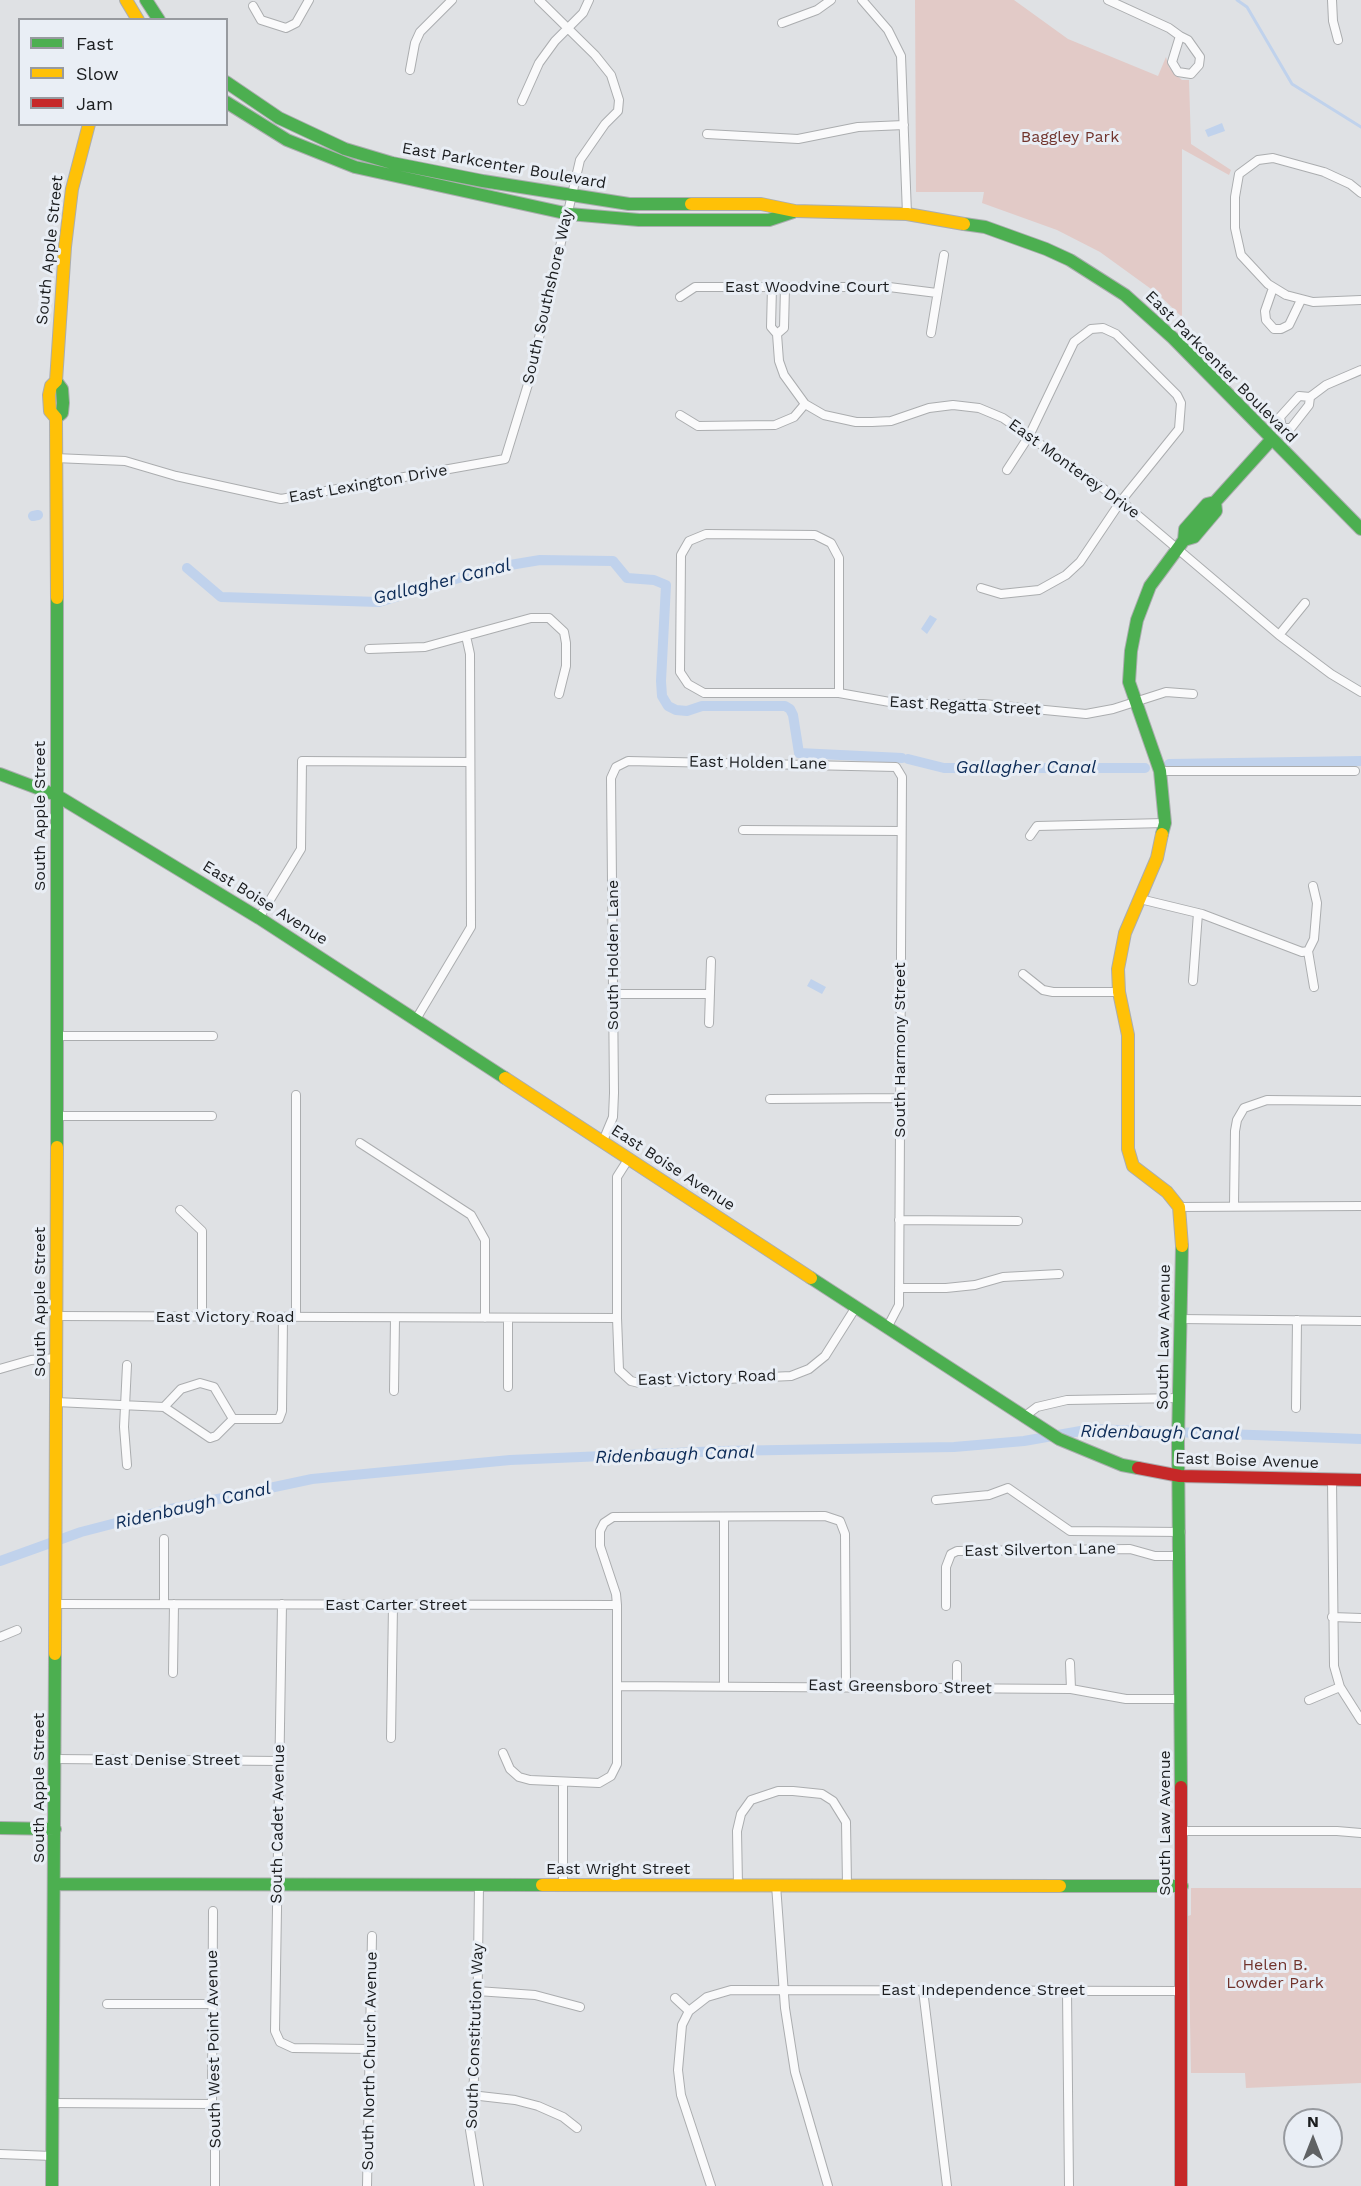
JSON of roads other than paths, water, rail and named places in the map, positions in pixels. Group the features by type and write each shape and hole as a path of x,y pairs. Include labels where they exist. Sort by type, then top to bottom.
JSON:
{"street":[{"path":"126,0 137,18"},
{"path":"146,0 158,18"},
{"path":"253,6 261,20 286,28 296,23 309,0"},
{"path":"410,70 415,43 420,32 452,0"},
{"path":"540,0 568,30"},
{"path":"522,101 539,63 555,41 583,13 589,0"},
{"path":"782,23 817,10 831,0"},
{"path":"862,0 888,30 901,56 904,74 907,214"},
{"path":"1108,0 1169,28 1180,36"},
{"path":"1332,0 1333,21 1338,40"},
{"name":"South Southshore Way","path":"505,459 529,381 580,160 604,124 618,111 620,96 610,75 595,55 568,30"},
{"name":"East Parkcenter Boulevard","path":"228,83 279,118 345,148 392,163 572,196 629,204 761,204 795,211 907,214 986,227 1070,260 1125,295 1173,338 1361,529"},
{"name":"East Parkcenter Boulevard","path":"228,103 287,141 355,167 569,213 639,220 769,220 795,211"},
{"path":"707,134 798,139 858,127 904,125"},
{"name":"South Apple Street","path":"52,2186 58,1036 56,418 50,411 49,395 51,386 56,381 68,217 78,160 88,126"},
{"path":"1361,193 1350,184 1324,172 1273,158 1258,160 1239,174 1236,183 1235,228 1241,255 1273,288 1301,300 1329,303 1361,300"},
{"path":"931,333 944,255"},
{"name":"East Woodvine Court","path":"680,297 695,287 889,286 937,292"},
{"name":"East Monterey Drive","path":"772,287 771,327 777,334 779,361 784,375 805,404 824,415 856,422 891,421 929,408 953,405 980,408 1003,418 1180,545 1279,635 1331,674 1361,692"},
{"name":"East Monterey Drive","path":"777,334 784,327 785,287"},
{"path":"1273,288 1265,311 1266,320 1274,329 1281,329 1289,325 1301,300"},
{"path":"981,588 1001,594 1039,590 1052,584 1080,562 1121,501 1179,429 1182,411 1177,395 1116,334 1103,328 1091,329 1074,342 1029,436 1006,470"},
{"path":"1282,428 1280,417 1299,396 1310,397 1326,385 1361,369"},
{"path":"1310,397 1309,405 1291,428 1282,428 1215,502 1207,504 1185,530 1180,545 1150,586 1137,620 1128,667 1135,702 1160,771 1165,823 1157,858 1120,950 1119,992 1128,1035 1128,1149 1133,1166 1167,1192 1179,1207 1361,1206"},
{"path":"680,415 698,426 775,425 794,417 805,404"},
{"name":"East Lexington Drive","path":"56,458 125,461 176,477 281,499 505,459"},
{"name":"East Regatta Street","path":"839,693 839,558 831,543 815,535 706,534 688,541 681,555 680,672 688,684 704,693 839,693 901,704 983,704 1065,713 1099,712 1166,692 1193,694"},
{"path":"1279,635 1305,603"},
{"path":"369,649 425,647 531,618 549,618 564,632 566,643 566,666 560,694"},
{"path":"415,1021 471,927 470,654 466,636"},
{"path":"259,918 301,849 302,761 471,762"},
{"name":"East Holden Lane","path":"616,767 628,761 890,765 900,770"},
{"name":"South Holden Lane","path":"603,1142 613,1117 611,778 616,767"},
{"name":"South Harmony Street","path":"887,1328 899,1305 900,770"},
{"path":"1160,771 1355,771"},
{"name":"East Boise Avenue","path":"0,774 56,795 259,918 1059,1439 1122,1465 1180,1476 1361,1480"},
{"path":"1030,836 1037,826 1165,823"},
{"path":"743,830 901,831"},
{"path":"1314,886 1317,903 1314,939 1308,951 1314,987"},
{"path":"1140,899 1198,913 1295,951 1308,951"},
{"path":"1193,981 1198,913"},
{"path":"709,1023 711,961"},
{"path":"1023,974 1043,990 1053,992 1119,992"},
{"path":"613,994 710,994"},
{"path":"58,1036 213,1036"},
{"path":"296,1095 296,1317"},
{"path":"770,1099 900,1098"},
{"path":"1234,1205 1235,1131 1237,1120 1244,1108 1267,1100 1361,1101"},
{"path":"58,1116 212,1116"},
{"path":"360,1143 471,1215 485,1240 485,1318"},
{"path":"617,1318 617,1177 629,1158"},
{"name":"South Law Avenue","path":"1179,1207 1182,1221 1178,1423 1181,1532 1181,2186"},
{"path":"180,1210 202,1231 202,1317"},
{"path":"899,1220 1018,1221"},
{"path":"899,1288 946,1288 1003,1277 1059,1274"},
{"name":"East Victory Road","path":"56,1316 617,1318 619,1370 624,1376 639,1383 791,1376 809,1369 825,1356 856,1307"},
{"path":"56,1402 164,1407 210,1437 216,1436 233,1419 279,1419 282,1411 283,1318"},
{"path":"394,1391 395,1318"},
{"path":"508,1318 508,1387"},
{"path":"1180,1319 1361,1321"},
{"path":"1296,1407 1297,1320"},
{"path":"0,1369 31,1360 56,1358"},
{"path":"127,1365 127,1406 124,1427 127,1466"},
{"path":"164,1407 181,1389 200,1383 214,1387 233,1419"},
{"path":"1025,1416 1037,1407 1067,1400 1180,1398"},
{"path":"1332,1480 1334,1665 1340,1687 1361,1720"},
{"path":"936,1500 989,1495 1008,1488 1070,1531 1181,1532"},
{"path":"503,1753 510,1769 519,1777 562,1782 599,1783 611,1776 617,1764 617,1605 616,1594 600,1546 600,1531 604,1523 614,1518 825,1516 840,1521 845,1534 846,1686"},
{"path":"724,1517 724,1686"},
{"path":"164,1539 164,1604"},
{"name":"East Silverton Lane","path":"946,1606 946,1567 951,1554 957,1551 1130,1549 1155,1556 1181,1556"},
{"name":"East Carter Street","path":"55,1604 617,1605"},
{"path":"174,1604 174,1672"},
{"name":"South Cadet Avenue","path":"282,1604 275,2031 280,2042 293,2048 369,2049"},
{"path":"391,1738 393,1605"},
{"path":"1332,1617 1361,1618"},
{"path":"0,1637 17,1630"},
{"path":"1070,1663 1071,1689"},
{"path":"957,1665 957,1687"},
{"name":"East Greensboro Street","path":"618,1686 1071,1689 1126,1699 1181,1699"},
{"path":"1308,1700 1340,1687"},
{"name":"East Denise Street","path":"55,1760 279,1761"},
{"path":"562,1782 562,1885"},
{"path":"738,1885 737,1831 741,1814 751,1800 778,1791 822,1794 833,1801 846,1822 847,1885"},
{"path":"0,1828 55,1829"},
{"path":"1181,1831 1361,1833"},
{"name":"East Wright Street","path":"55,1884 1182,1886"},
{"name":"South Constitution Way","path":"479,1885 477,2039 470,2130 479,2186"},
{"path":"776,1885 784,1990 795,2072 828,2186"},
{"name":"South West Point Avenue","path":"213,1911 212,2104 215,2122 215,2186"},
{"name":"South North Church Avenue","path":"367,2186 372,1936"},
{"name":"East Independence Street","path":"689,2011 707,1997 731,1990 1181,1991"},
{"path":"923,1990 947,2186"},
{"path":"477,1991 515,1992 580,2007"},
{"path":"1067,1991 1070,2186"},
{"path":"675,1998 689,2011 682,2025 678,2070 681,2095 711,2186"},
{"path":"107,2004 212,2004"},
{"path":"471,2096 515,2100 538,2106 563,2117 578,2128"},
{"path":"52,2103 212,2104"},
{"path":"0,2154 52,2156"}],"water":[{"path":"1222,123 1225,131 1208,137 1205,130"},
{"path":"930,615 937,619 927,634 921,629"},
{"path":"811,979 826,987 822,994 807,986"}],"waterway":[{"path":"1237,0 1247,7 1292,84 1361,127"},
{"name":"Gallagher Canal","path":"33,516 38,515"},
{"name":"Gallagher Canal","path":"187,568 221,597 379,602 492,568 540,560 613,561 627,578 654,580 666,585 661,681 662,696 668,706 676,710 687,711 702,706 785,706 793,715 799,753 902,758"},
{"name":"Gallagher Canal","path":"908,759 944,768 1145,768"},
{"name":"Gallagher Canal","path":"1169,764 1361,761"},
{"name":"Ridenbaugh Canal","path":"0,1561 81,1532 166,1510 312,1479 510,1460 721,1451 954,1447 1024,1441 1092,1429 1361,1439"}],"park label":[{"name":"Baggley Park","path":"1070,137"},
{"name":"Helen B. Lowder Park","path":"1275,1974"}]}
